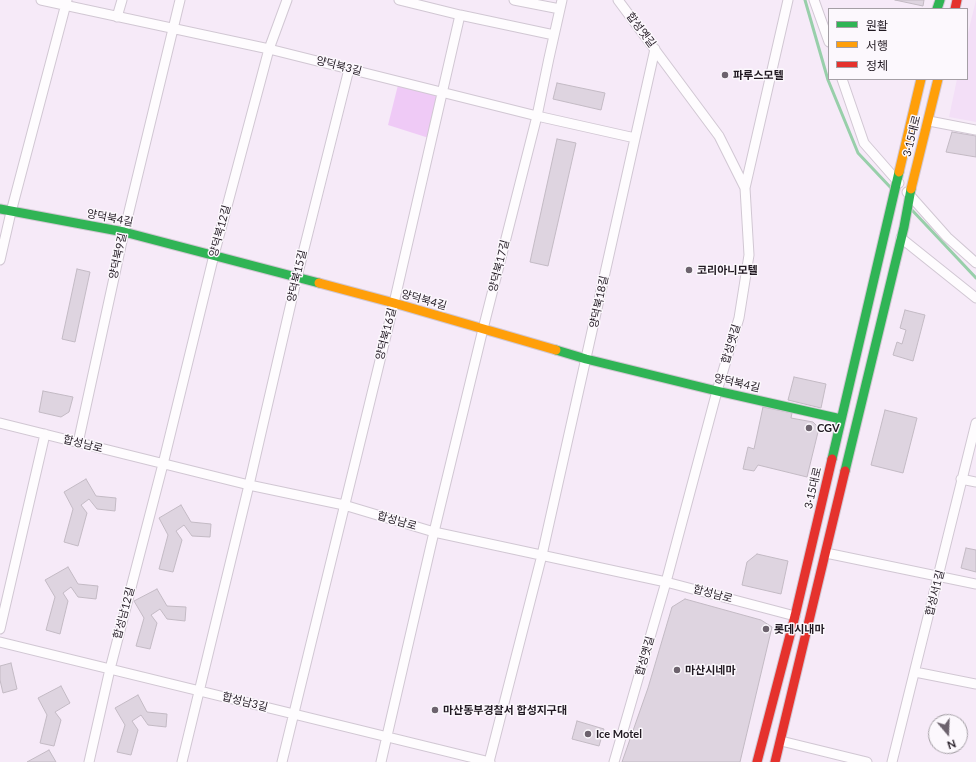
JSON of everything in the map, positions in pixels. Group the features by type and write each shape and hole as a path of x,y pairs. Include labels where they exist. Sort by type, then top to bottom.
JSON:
{"main road":[{"name":"3·15대로","path":"757,762 795,616 921,80"},
{"name":"3·15대로","path":"901,238 909,197 929,122 938,80"},
{"name":"양덕북4길","path":"0,209 124,232 394,303 586,359 841,419"},
{"path":"776,762 901,238"}],"street":[{"name":"양덕북3길","path":"41,0 66,3 117,17 270,49 443,91 537,116 635,138"},
{"path":"117,17 122,0"},
{"name":"양덕북9길","path":"78,443 124,232 180,0"},
{"name":"양덕북12길","path":"163,464 214,255 270,49 287,0"},
{"path":"399,0 554,35"},
{"path":"514,0 543,3 560,9"},
{"name":"양덕북17길","path":"381,762 483,329 537,116 562,0"},
{"name":"합성옛길","path":"614,762 666,582 717,391 740,318 749,255 745,188 719,136 618,0"},
{"path":"745,188 788,0"},
{"path":"814,0 828,39"},
{"path":"0,260 11,212 66,3"},
{"name":"양덕북16길","path":"282,762 394,303 460,15"},
{"name":"양덕북18길","path":"489,762 542,555 655,49"},
{"name":"양덕북15길","path":"182,762 249,485 297,277 349,69"},
{"path":"842,80 864,143 909,197 947,237 976,263"},
{"path":"929,122 976,130"},
{"path":"901,238 976,298"},
{"name":"합성남로","path":"0,423 249,485 344,505 434,532 666,582 795,616"},
{"name":"합성서1길","path":"892,762 976,423"},
{"path":"0,629 45,434"},
{"name":"합성남12길","path":"89,762 110,669 163,464"},
{"path":"962,479 976,482"},
{"path":"826,553 976,584"},
{"name":"합성남3길","path":"0,642 489,762"},
{"path":"915,672 976,684"},
{"path":"781,741 867,762"}],"shaded area":[{"path":"976,0 976,122 949,117 957,80 968,80 968,33"},
{"path":"399,81 443,91 432,139 388,125"}],"building":[{"path":"895,0 924,0 923,6"},
{"path":"557,83 605,93 601,110 553,99"},
{"path":"952,132 976,136 976,157 946,152"},
{"path":"557,139 576,143 548,266 530,262"},
{"path":"77,269 90,272 75,342 62,339"},
{"path":"905,310 925,315 913,361 893,355 897,342 902,344 906,330 900,328"},
{"path":"794,377 826,384 821,408 788,400"},
{"path":"43,391 73,397 69,412 61,417 39,412"},
{"path":"763,407 792,413 791,418 813,422 817,426 818,432 807,477 758,465 754,471 743,469 748,447 754,449"},
{"path":"885,410 917,418 903,473 871,465"},
{"path":"86,479 96,496 116,498 115,511 97,509 89,499 81,505 87,513 78,546 64,542 73,509 64,492"},
{"path":"181,505 191,522 211,524 210,537 192,536 184,525 176,531 182,540 173,572 159,569 168,535 159,518"},
{"path":"966,548 976,550 976,572 961,568"},
{"path":"757,554 788,561 781,594 742,585 747,562"},
{"path":"68,567 78,584 98,586 96,599 78,597 71,587 63,593 68,601 60,634 46,630 55,597 45,580"},
{"path":"157,589 167,606 186,607 185,621 167,619 160,609 151,615 157,623 150,649 136,646 144,618 134,601"},
{"path":"685,599 761,620 772,627 740,762 622,762 648,688 672,607"},
{"path":"11,663 17,689 3,693 0,680 0,666"},
{"path":"61,686 70,703 55,712 61,720 54,746 40,743 47,715 38,698"},
{"path":"138,695 147,712 167,714 166,727 148,725 141,715 132,721 138,730 131,755 117,752 125,725 115,708"},
{"name":"Ice Motel","path":"577,721 604,729 599,746 572,739"},
{"path":"49,750 56,762 27,762"}],"waterway":[{"path":"805,0 828,80 858,153 891,188"},
{"path":"911,209 976,278"}],"traffic: fast":[{"path":"937,8 940,0"},
{"path":"832,459 899,172"},
{"path":"845,471 904,227 911,189"},
{"path":"0,209 124,232 319,283"},
{"path":"556,350 586,359 717,391 841,419"}],"traffic: slow":[{"path":"899,172 921,80"},
{"path":"911,189 938,80"},
{"path":"319,283 556,350"}],"traffic: jam":[{"path":"955,8 957,0"},
{"path":"757,762 795,616 832,459"},
{"path":"775,762 845,471"}],"place":[{"name":"파루스모텔","path":"725,75"},
{"name":"코리아니모텔","path":"689,270"},
{"name":"CGV","path":"809,428"},
{"name":"롯데시내마","path":"766,629"},
{"name":"마산시네마","path":"677,670"},
{"name":"마산동부경찰서 합성지구대","path":"435,710"},
{"name":"Ice Motel","path":"588,734"}]}
